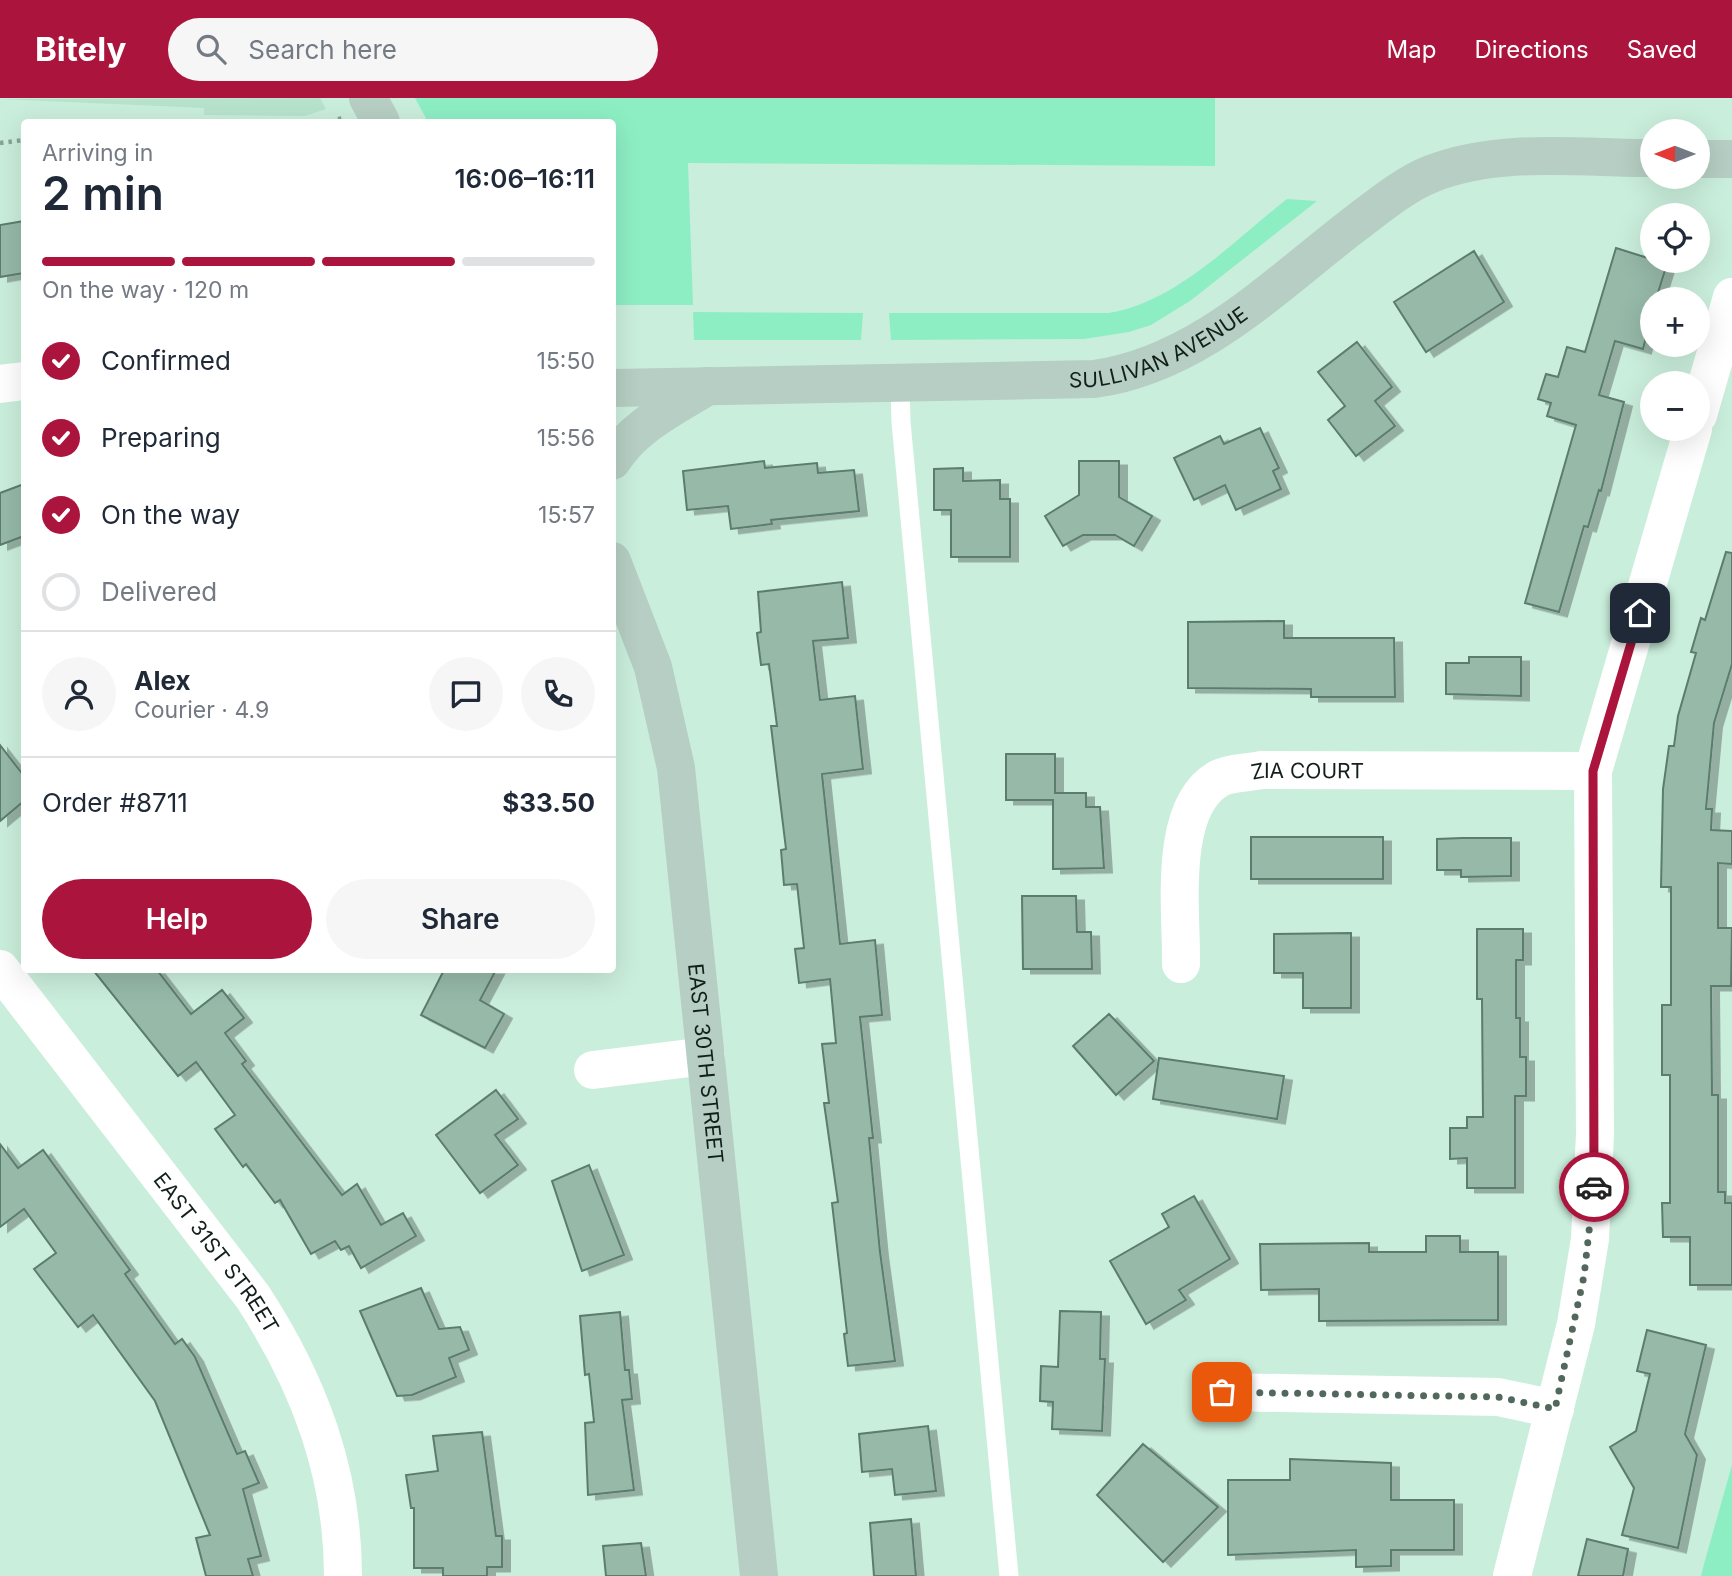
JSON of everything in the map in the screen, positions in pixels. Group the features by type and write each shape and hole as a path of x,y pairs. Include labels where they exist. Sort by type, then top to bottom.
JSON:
{"main road":[{"path":"368,98 379,119"},
{"name":"SULLIVAN AVENUE","path":"616,388 1094,379 1145,369 1210,337 1372,212 1427,175 1492,158 1640,158"},
{"path":"1710,159 1732,159"},
{"path":"616,455 640,427 708,386"},
{"name":"EAST 30TH STREET","path":"616,571 653,667 667,717 681,804 759,1576"}],"street":[{"path":"1710,373 1732,297"},
{"path":"0,384 21,381"},
{"path":"1512,1576 1555,1409 1584,1276 1594,1194 1593,771 1689,441"},
{"name":"ZIA COURT","path":"1181,964 1182,843 1191,807 1218,779 1261,770 1593,771"},
{"name":"EAST 31ST STREET","path":"0,969 253,1297 282,1341 316,1418 332,1466 340,1508 342,1576"},
{"path":"593,1070 706,1056"},
{"path":"1222,1392 1498,1397 1555,1409"}],"lane":[{"path":"900,383 901,422 1009,1576"}],"path":[{"path":"0,143 21,140"}],"shaded area":[{"path":"320,98 326,109 305,116 204,115 204,108 0,99"}],"green space":[{"path":"415,98 1215,98 1215,166 688,163 693,305 616,305 616,119 426,119"},
{"path":"1287,199 1317,201 1190,301 1151,325 1129,332 1084,339 891,340 889,313 1108,313 1133,307 1157,297 1203,268"},
{"path":"693,312 863,313 861,340 694,340"},
{"path":"1732,1465 1732,1576 1701,1576 1704,1564"}],"building":[{"path":"21,222 21,274 0,277 0,225"},
{"path":"1616,248 1640,256 1640,273 1664,273 1660,287 1640,287 1640,348 1615,341 1599,395 1624,402 1601,491 1599,490 1588,527 1584,526 1559,612 1525,603 1576,425 1547,416 1551,403 1538,399 1546,374 1558,377 1567,347 1585,352"},
{"path":"1474,251 1504,302 1426,352 1394,302"},
{"path":"1357,342 1392,387 1375,401 1395,426 1356,456 1328,420 1345,406 1318,372"},
{"path":"1260,428 1279,468 1273,471 1281,489 1236,510 1225,485 1194,500 1174,458 1220,436 1224,444"},
{"path":"764,461 765,468 817,463 818,473 854,470 859,511 771,520 772,524 731,529 728,506 687,510 683,471"},
{"path":"1079,461 1119,461 1119,497 1152,516 1134,546 1115,535 1083,535 1063,546 1045,516 1079,495"},
{"path":"963,468 963,481 1000,480 1000,499 1010,499 1010,557 951,557 951,510 934,510 934,469"},
{"path":"21,485 21,537 0,545 0,493"},
{"path":"1726,552 1732,553 1732,664 1714,723 1706,809 1712,809 1711,830 1732,831 1732,864 1718,863 1718,928 1732,928 1731,986 1711,986 1712,1095 1718,1095 1718,1192 1725,1192 1725,1203 1732,1203 1732,1285 1690,1285 1690,1237 1663,1237 1662,1203 1670,1203 1670,1075 1662,1075 1662,1005 1671,1005 1671,887 1661,887 1663,789 1669,746 1674,746 1678,716 1696,653 1691,652 1701,618 1705,620"},
{"path":"842,582 848,638 813,641 820,700 855,696 863,769 822,774 840,944 875,940 882,1015 860,1017 873,1138 869,1138 880,1252 895,1361 848,1366 844,1334 847,1333 832,1203 838,1202 824,1103 829,1103 822,1044 836,1043 830,979 799,983 795,949 804,948 797,884 784,885 781,850 786,849 771,726 777,726 769,664 761,665 757,633 761,632 758,592"},
{"path":"1284,621 1284,638 1394,638 1395,697 1311,697 1311,689 1188,688 1188,622"},
{"path":"1469,657 1521,657 1521,696 1446,694 1446,663 1469,663"},
{"path":"0,745 21,772 21,804 0,821"},
{"path":"1006,754 1055,754 1055,793 1086,793 1086,807 1100,807 1104,868 1053,869 1053,800 1006,800"},
{"path":"1251,837 1383,837 1383,879 1251,879"},
{"path":"1511,838 1511,876 1461,877 1461,870 1437,870 1437,839"},
{"path":"1022,896 1076,896 1077,932 1091,932 1092,969 1023,969"},
{"path":"1477,929 1523,929 1523,960 1516,960 1516,1018 1520,1018 1520,1057 1526,1057 1526,1096 1515,1096 1515,1188 1467,1188 1467,1158 1450,1159 1450,1128 1467,1128 1467,1117 1483,1117 1482,999 1477,999"},
{"path":"1351,933 1351,1008 1303,1008 1303,973 1274,973 1274,934"},
{"path":"95,973 159,973 191,1014 222,990 244,1018 225,1033 246,1061 242,1064 342,1195 357,1184 381,1225 403,1213 416,1236 361,1268 349,1246 341,1250 335,1241 311,1254 280,1200 275,1203 246,1164 243,1167 215,1129 235,1115 196,1062 178,1076"},
{"path":"442,973 494,973 480,1000 504,1014 485,1048 421,1015"},
{"path":"1109,1014 1154,1061 1116,1095 1073,1046"},
{"path":"1159,1058 1284,1076 1277,1119 1153,1099"},
{"path":"496,1090 518,1119 495,1135 518,1165 480,1193 436,1135"},
{"path":"0,1144 18,1168 43,1150 130,1270 125,1274 175,1344 182,1339 195,1357 237,1454 245,1451 259,1483 243,1489 261,1556 248,1559 253,1576 206,1576 196,1538 210,1535 155,1401 93,1315 78,1327 34,1269 56,1253 24,1209 0,1227"},
{"path":"589,1165 624,1255 582,1271 552,1181"},
{"path":"1194,1196 1230,1259 1179,1290 1186,1300 1146,1324 1110,1261 1169,1227 1162,1214"},
{"path":"1426,1236 1460,1236 1460,1252 1498,1252 1498,1320 1319,1321 1319,1289 1261,1290 1260,1244 1369,1243 1369,1252 1426,1252"},
{"path":"421,1288 439,1329 460,1327 469,1350 449,1358 456,1377 412,1395 397,1396 360,1311"},
{"path":"1060,1311 1101,1312 1100,1359 1105,1359 1102,1431 1052,1429 1053,1402 1040,1401 1041,1366 1058,1367"},
{"path":"620,1312 625,1370 629,1370 632,1399 622,1400 634,1490 588,1495 585,1423 594,1422 589,1374 585,1375 580,1316"},
{"path":"1647,1330 1706,1345 1685,1434 1697,1455 1678,1548 1622,1535 1634,1488 1610,1447 1636,1431 1650,1374 1637,1371"},
{"path":"928,1426 936,1491 895,1495 892,1469 862,1472 859,1434"},
{"path":"482,1432 496,1536 502,1536 502,1567 487,1567 487,1576 443,1576 443,1568 414,1568 414,1508 411,1508 406,1475 438,1471 433,1436"},
{"path":"1143,1444 1218,1507 1163,1562 1097,1495"},
{"path":"1290,1459 1391,1463 1391,1500 1454,1500 1454,1550 1391,1550 1391,1566 1356,1567 1356,1550 1228,1555 1228,1480 1290,1480"},
{"path":"911,1519 916,1576 874,1576 870,1523"},
{"path":"1587,1539 1628,1549 1623,1576 1578,1576"},
{"path":"641,1543 646,1576 606,1576 603,1546"}],"way so far":[{"path":"1222,1392 1498,1397 1555,1409 1576,1324 1590,1239 1594,1187"}],"route":[{"path":"1594,1187 1593,771 1640,613"}]}
